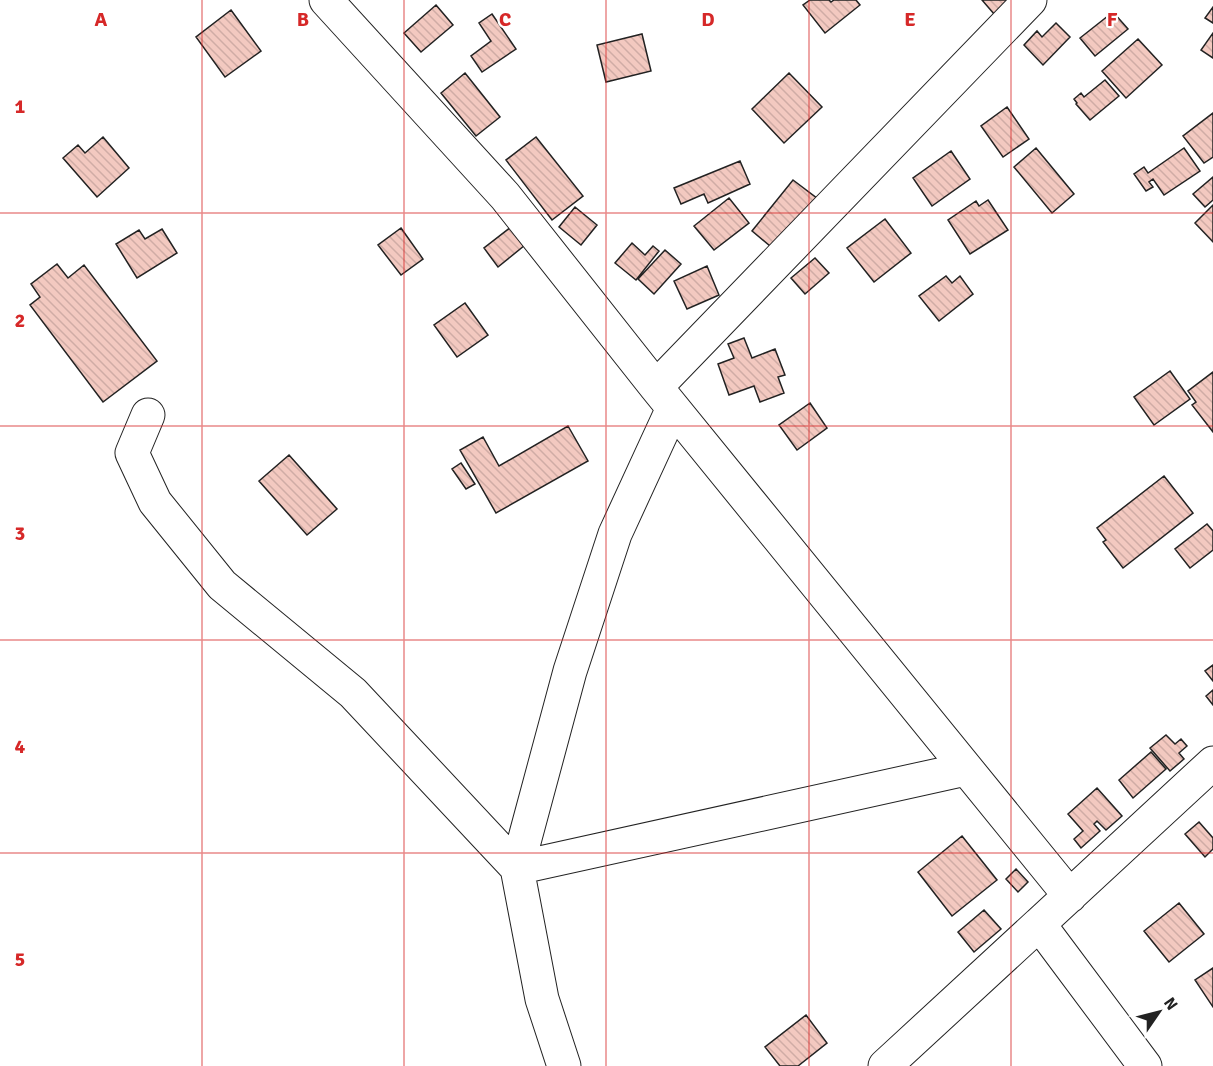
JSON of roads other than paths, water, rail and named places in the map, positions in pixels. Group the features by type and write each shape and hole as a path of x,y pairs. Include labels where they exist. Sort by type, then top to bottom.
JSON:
{"street":[{"path":"326,0 505,196 664,398 1070,896"},
{"path":"564,1066 542,999 518,868 570,671 664,398 1030,0"},
{"path":"148,415 132,453 155,502 222,585 353,693 518,868"},
{"path":"885,1066 1213,763"},
{"path":"518,868 966,769"},
{"path":"1040,924 1144,1066"}]}
